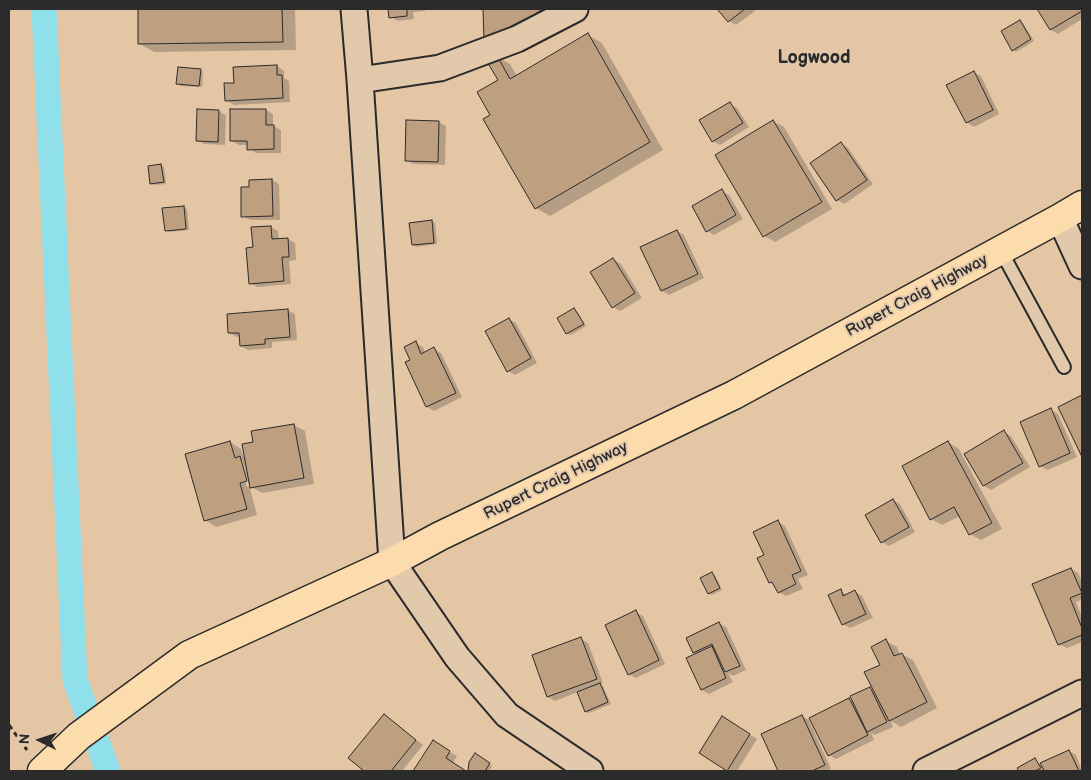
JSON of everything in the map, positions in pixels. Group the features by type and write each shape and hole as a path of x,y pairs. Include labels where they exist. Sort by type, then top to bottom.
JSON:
{"main road":[{"name":"Rupert Craig Highway","path":"42,771 79,736 189,655 392,562 440,536 734,395 1071,212"}],"street":[{"path":"354,9 392,562 456,657 507,715 590,771"},
{"path":"360,80 440,68 517,39 575,9"},
{"path":"1071,212 1082,266"},
{"path":"926,771 1082,693"}],"lane":[{"path":"1001,251 1064,367"}],"building":[{"path":"138,9 282,9 283,42 138,44"},
{"path":"388,9 407,9 407,16 389,18"},
{"path":"483,9 543,9 531,17 484,39"},
{"path":"717,9 745,9 728,22"},
{"path":"1037,9 1082,9 1082,11 1050,30"},
{"path":"1020,20 1031,39 1012,51 1001,31"},
{"path":"588,33 650,142 535,209 483,119 490,115 477,92 498,80 486,60 496,54 510,79"},
{"path":"277,65 277,75 282,75 283,98 225,101 224,83 234,83 233,67"},
{"path":"178,67 201,69 199,86 176,84"},
{"path":"974,71 993,110 966,123 946,85"},
{"path":"730,102 743,123 712,142 699,120"},
{"path":"197,109 219,110 218,142 196,141"},
{"path":"230,109 266,109 266,125 274,125 274,149 247,150 247,141 230,141"},
{"path":"406,120 439,121 438,162 405,161"},
{"path":"773,120 822,202 763,237 715,155"},
{"path":"841,142 867,180 836,201 810,163"},
{"path":"161,164 164,182 150,184 148,166"},
{"path":"272,179 273,216 241,217 241,187 249,187 249,180"},
{"path":"722,189 736,215 706,232 692,206"},
{"path":"184,206 186,229 165,231 162,208"},
{"path":"432,220 434,243 412,245 409,223"},
{"path":"271,226 272,239 288,238 289,257 282,257 284,281 249,284 246,248 253,247 251,227"},
{"path":"677,230 698,274 661,291 640,247"},
{"path":"613,258 635,293 612,308 590,272"},
{"path":"574,308 584,324 566,334 557,318"},
{"path":"288,309 290,337 265,339 265,344 240,346 239,333 228,333 227,314"},
{"path":"509,318 531,358 507,372 485,331"},
{"path":"416,341 421,354 434,347 456,393 426,407 405,362 410,360 404,347"},
{"path":"1082,395 1082,457 1058,407"},
{"path":"1051,408 1070,453 1039,467 1020,422"},
{"path":"294,424 304,478 250,488 242,444 253,442 251,431"},
{"path":"1004,430 1023,463 983,486 964,454"},
{"path":"230,441 235,458 240,456 247,481 240,483 247,509 204,521 185,454"},
{"path":"948,441 992,523 969,535 954,507 930,520 902,466"},
{"path":"893,499 909,527 881,543 865,515"},
{"path":"778,520 801,571 792,575 796,584 778,593 772,582 769,583 757,558 764,555 753,532"},
{"path":"1071,568 1082,593 1070,598 1082,628 1082,635 1058,645 1032,584"},
{"path":"712,572 720,588 708,594 700,578"},
{"path":"841,589 843,596 855,590 866,614 842,625 828,595"},
{"path":"636,610 659,660 628,675 605,625"},
{"path":"719,622 740,666 725,672 712,644 693,653 686,638"},
{"path":"581,637 597,679 547,697 532,655"},
{"path":"886,639 894,656 902,653 927,702 889,721 864,672 880,665 871,647"},
{"path":"712,646 726,678 701,690 686,658"},
{"path":"600,683 608,702 585,712 577,692"},
{"path":"870,687 887,722 867,732 850,696"},
{"path":"849,698 868,735 828,756 809,718"},
{"path":"384,714 416,740 391,771 364,771 348,758"},
{"path":"802,715 825,765 812,771 778,771 761,734"},
{"path":"722,716 750,734 727,771 699,753"},
{"path":"433,740 450,751 446,758 466,771 413,771"},
{"path":"1069,750 1079,771 1042,771 1044,770 1040,763"},
{"path":"475,753 490,763 485,771 468,771 469,762"},
{"path":"1035,758 1041,768 1035,771 1019,771 1017,768"}],"waterway":[{"path":"44,9 75,680 108,771"}],"district":[{"name":"Logwood","path":"814,58"}]}
